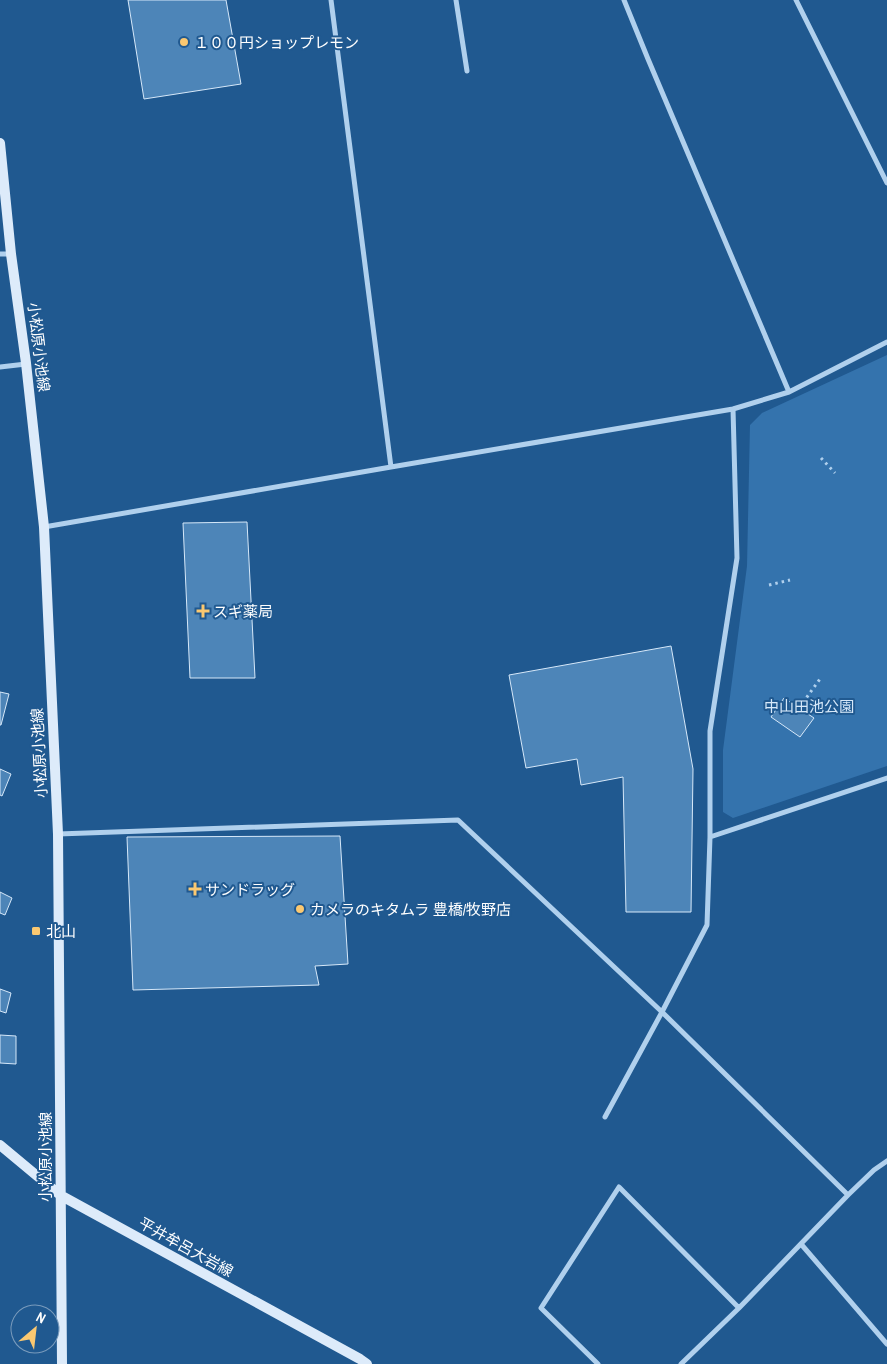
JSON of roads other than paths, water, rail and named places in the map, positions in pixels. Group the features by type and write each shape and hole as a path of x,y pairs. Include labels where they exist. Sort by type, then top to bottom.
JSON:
{"main road":[{"name":"小松原小池線","path":"0,143 11,254 26,364 44,527 58,834 62,1364"},
{"name":"平井牟呂大岩線","path":"0,1145 60,1195 367,1364"}],"street":[{"path":"331,0 390,466"},
{"path":"456,0 467,71"},
{"path":"624,0 789,392"},
{"path":"796,0 887,183"},
{"path":"0,254 11,254"},
{"path":"44,527 390,466 733,409 789,392 887,342"},
{"path":"0,367 26,364"},
{"path":"605,1117 707,925 710,837 710,731 737,558 733,409"},
{"path":"710,837 887,778"},
{"path":"58,834 458,820 662,1012 848,1195"},
{"path":"681,1364 739,1308 848,1195 874,1170 887,1161"},
{"path":"598,1364 541,1308 619,1187 739,1308"},
{"path":"801,1244 887,1344"}],"place":[{"name":"１００円ショップレモン","path":"184,42"},
{"name":"スギ薬局","path":"203,611"},
{"name":"サンドラッグ","path":"195,889"},
{"name":"カメラのキタムラ 豊橋/牧野店","path":"300,909"},
{"name":"北山","path":"36,931"}],"park label":[{"name":"中山田池公園","path":"809,706"}]}
